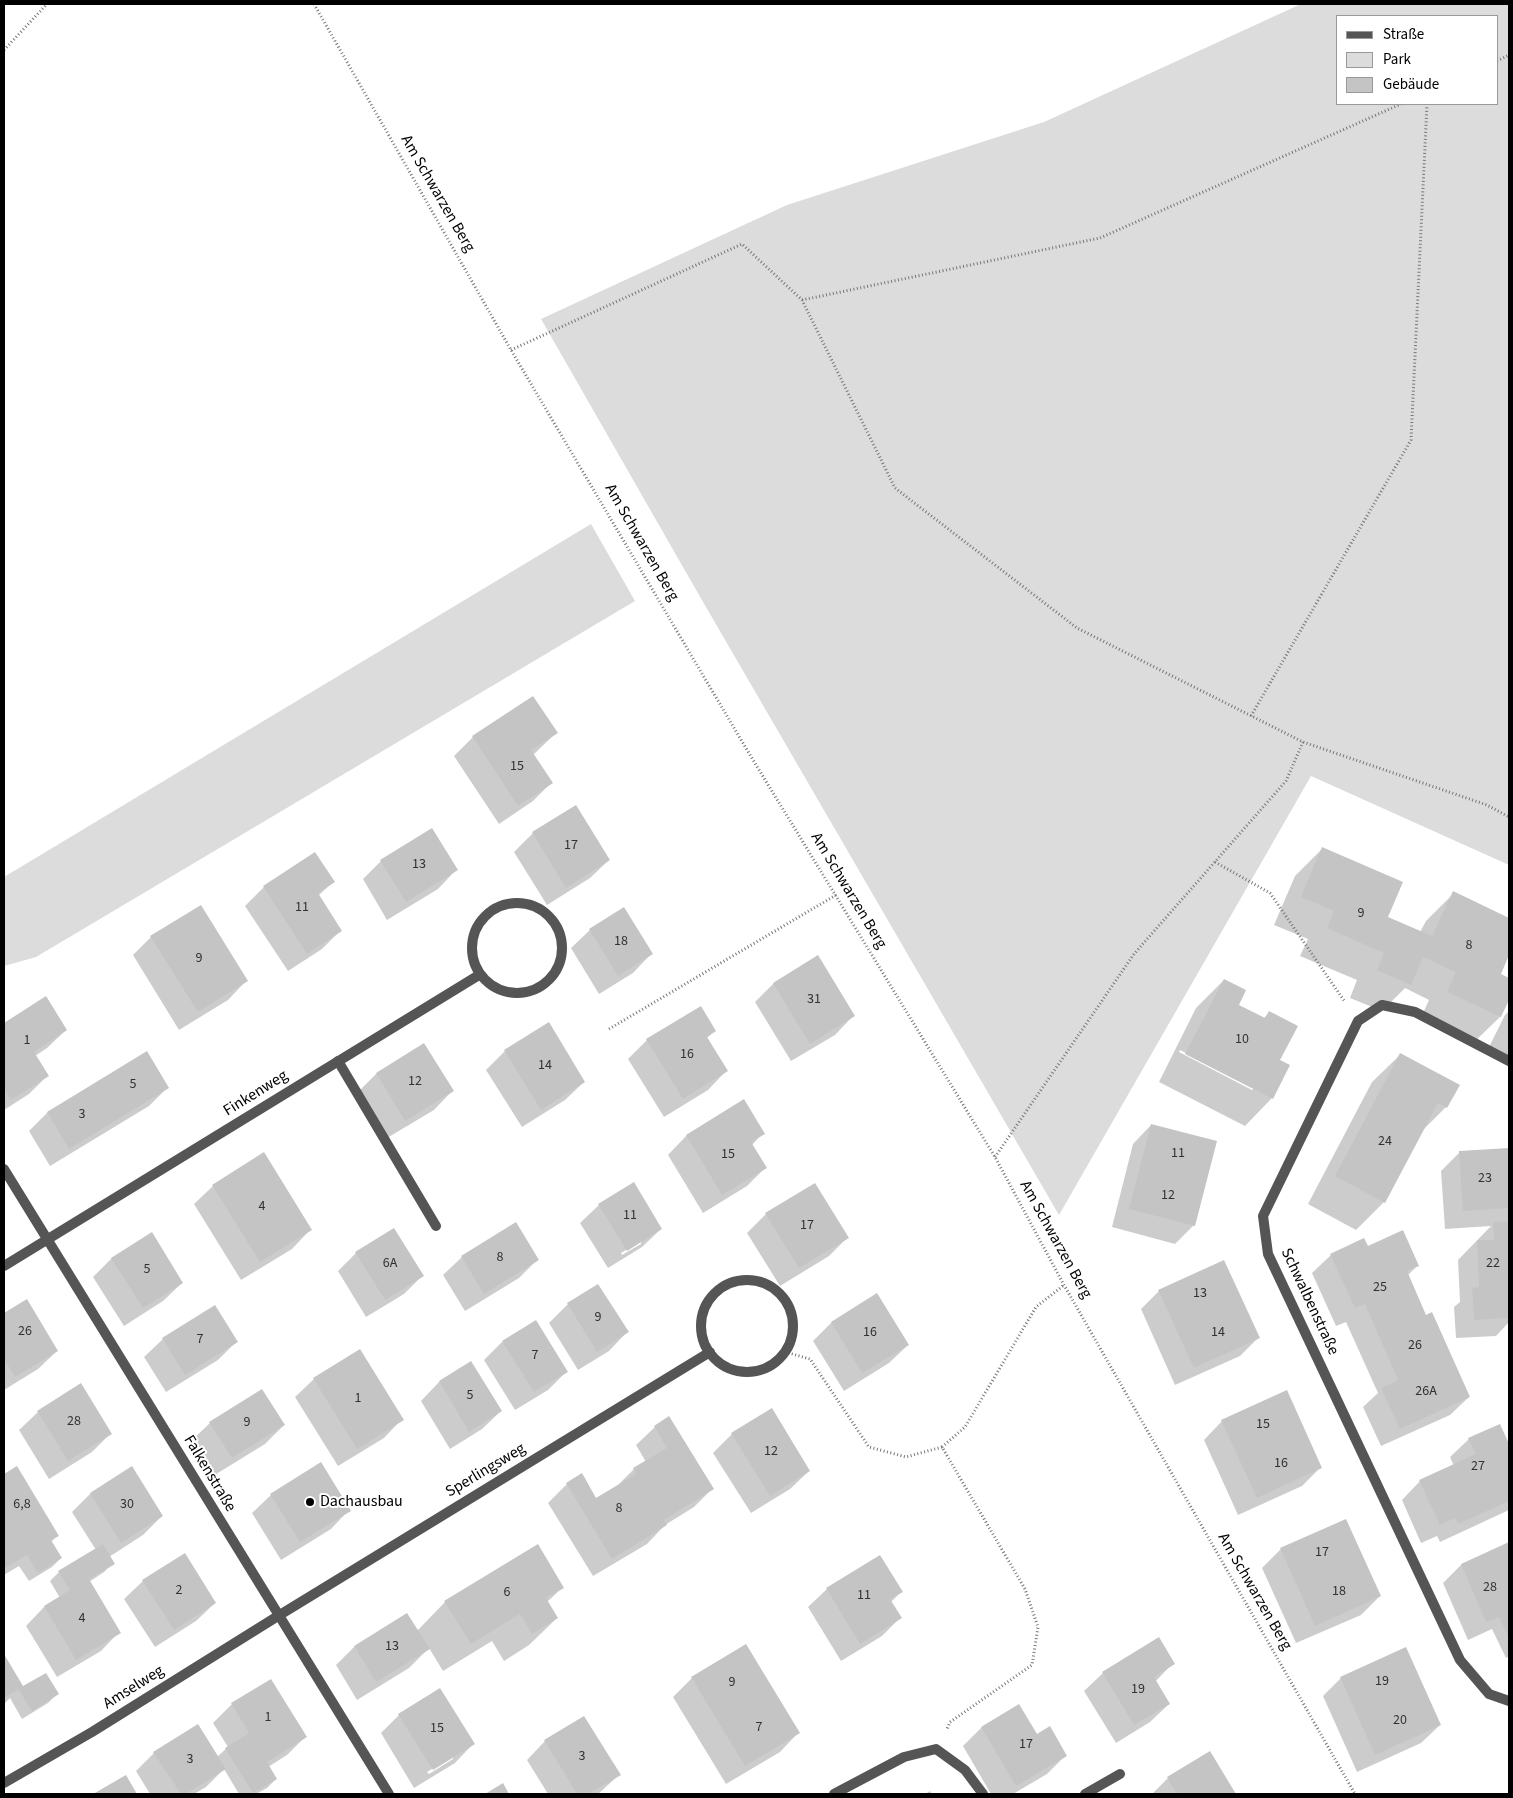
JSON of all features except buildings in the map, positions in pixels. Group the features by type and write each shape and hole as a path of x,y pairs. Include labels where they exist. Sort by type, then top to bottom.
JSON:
{"street":[{"path":"509,903 524,903 539,908 551,918 559,930 563,945 561,960 555,975 544,985 532,992 517,994 503,992 490,985 479,975 472,953 475,931 483,918 495,908 509,903"},
{"name":"Finkenweg","path":"4,1266 479,975"},
{"path":"1358,1021 1382,1005 1415,1012 1509,1061"},
{"name":"Schwalbenstraße","path":"1358,1021 1263,1216 1268,1254 1460,1660 1489,1694 1509,1701"},
{"path":"338,1061 436,1226"},
{"name":"Falkenstraße","path":"4,1169 389,1794"},
{"path":"739,1280 754,1280 769,1285 781,1295 790,1308 793,1323 792,1338 785,1352 775,1362 762,1369 747,1372 733,1369 720,1362 710,1352 703,1338 702,1323 705,1308 713,1295 725,1285 739,1280"},
{"name":"Sperlingsweg","path":"278,1616 710,1352"},
{"name":"Amselweg","path":"4,1783 92,1732 278,1616"},
{"path":"834,1794 904,1758 936,1749 965,1770 983,1794"},
{"path":"1085,1794 1120,1774"}],"path":[{"path":"4,50 47,4"},
{"name":"Am Schwarzen Berg","path":"314,4 511,350 753,760 995,1157 1064,1285 1355,1794"},
{"path":"802,300 1100,238 1399,105"},
{"path":"1252,716 1411,440 1427,105"},
{"path":"511,350 742,244 802,300 895,488 1078,628 1303,742 1487,805 1509,816"},
{"path":"995,1157 1134,954 1286,781 1303,742"},
{"path":"1215,862 1270,894 1358,1021"},
{"path":"609,1029 836,895"},
{"path":"785,1352 810,1359 869,1446 906,1457 942,1447 965,1428 1036,1307 1064,1285"},
{"path":"936,1749 950,1722 1032,1665 1038,1627 1024,1589 942,1447"}],"green space":[{"path":"1301,4 1509,4 1509,865 1311,776 1059,1215 541,319 787,205 1044,122"},
{"path":"591,524 635,601 36,957 4,966 4,877"}],"place":[{"name":"Dachausbau","path":"310,1502"}]}
